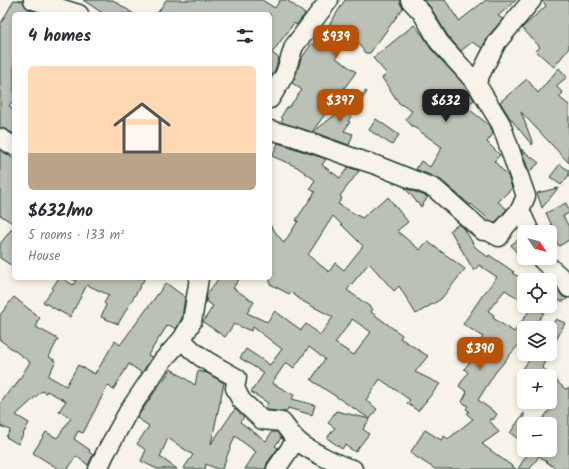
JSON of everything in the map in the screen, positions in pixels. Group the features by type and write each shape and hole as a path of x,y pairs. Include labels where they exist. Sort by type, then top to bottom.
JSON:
{"street":[{"path":"33,0 72,12"},
{"path":"272,95 284,74 294,46 329,0"},
{"path":"272,131 376,165 434,188 483,230 499,237 505,226 520,210 526,196 502,124 476,83 439,42 422,13 410,0"},
{"path":"476,83 497,42 532,0"},
{"path":"0,138 12,145"},
{"path":"520,210 527,225"},
{"path":"547,265 565,281 569,288"},
{"path":"98,469 128,412 163,360 182,339 192,322 200,280"},
{"path":"182,339 188,346 208,361 237,378 235,388 241,400 262,420 282,422 301,444 333,461 353,469"},
{"path":"276,469 296,440"}],"building":[{"path":"14,0 23,1 26,7 36,12 12,12 12,102 9,106 12,108 12,133 0,128 0,25"},
{"path":"83,0 113,0 131,12 101,12"},
{"path":"166,0 262,0 275,8 280,0 287,0 305,14 296,25 294,23 272,53 272,12 158,12"},
{"path":"345,0 400,0 403,8 370,53 365,53 352,33 336,58 356,72 312,132 281,122 283,119 281,117 287,107 289,107 302,90 292,83 301,59 312,43 316,46"},
{"path":"424,0 445,0 459,21 486,0 516,0 498,16 503,19 489,35 482,48 472,42 461,51 448,36 431,8"},
{"path":"542,0 569,0 569,48 554,67 536,51 540,47 522,28 546,6"},
{"path":"414,25 424,37 431,49 468,89 474,100 465,106 489,125 491,129 493,134 487,142 500,155 494,161 508,176 512,188 498,202 507,209 495,223 471,204 470,205 441,180 416,169 421,161 430,167 442,147 411,125 406,119 412,111 399,103 382,78 387,74 373,58"},
{"path":"272,53 279,58 272,75"},
{"path":"559,68 567,77 556,86 563,93 559,97 569,105 569,163 521,112 533,144 532,145 510,118 500,102 527,79 538,93"},
{"path":"366,91 367,92 348,121 350,122 344,131 353,134 349,145 313,132"},
{"path":"376,119 399,135 392,145 369,130"},
{"path":"278,143 326,159 322,165 340,178 348,167 359,171 340,196 342,198 338,204 362,218 388,197 408,222 397,231 420,250 427,241 465,269 441,299 416,314 399,286 394,291 369,263 347,290 373,309 371,312 402,335 400,338 428,356 415,372 440,384 418,411 407,403 410,400 380,379 366,400 377,409 370,419 311,380 325,359 309,347 294,368 286,362 272,383 294,395 292,399 315,405 312,415 288,408 286,412 268,410 265,408 268,403 251,392 264,373 240,358 246,349 270,365 282,349 253,327 251,331 234,324 225,337 203,322 213,306 206,301 207,294 218,280 239,280 233,288 254,302 247,313 267,322 275,311 301,330 306,324 320,335 333,317 302,301 291,292 289,294 270,284 270,280 272,280 272,228 284,243 298,221 296,220 315,192 310,189 315,180 297,167 272,156","holes":["333,216 363,246 344,270 335,263 329,272 308,255","352,319 371,332 354,355 335,343"]},
{"path":"521,149 539,163 529,172 528,169"},
{"path":"0,150 12,158 12,223 0,215"},
{"path":"560,164 569,171 569,175 561,185 550,177"},
{"path":"405,188 428,197 421,207"},
{"path":"558,188 542,208 537,193"},
{"path":"566,203 569,213 563,216 569,227 569,240 559,246 557,242 557,225 552,225 546,213"},
{"path":"459,224 464,228 475,247 488,257 489,255 514,272 512,273 517,276 517,298 505,290 488,311 494,315 493,318 514,332 517,328 517,346 495,373 478,400 497,414 493,420 491,418 489,420 499,432 482,444 516,469 435,469 410,453 425,430 441,440 444,436 448,439 473,419 467,414 469,411 466,409 468,406 462,402 467,392 459,386 468,372 464,369 486,343 481,340 483,337 463,324 497,277 479,265 474,271 450,230"},
{"path":"12,229 12,266 0,258 0,244"},
{"path":"517,240 517,253 511,245"},
{"path":"58,280 65,280 73,285 76,281 74,280 144,280 118,324 101,317 106,305 104,303 109,295 87,285 70,317 43,302 53,289 52,288"},
{"path":"166,283 185,297 182,318 176,329 169,325 168,327 167,326 148,355 152,357 142,373 129,364 113,390 108,385 83,433 78,431 74,439 90,450 89,452 93,455 88,465 76,456 68,469 59,469 33,453 46,432 57,438 71,418 59,411 66,401 47,391 46,393 42,391 16,415 29,423 18,444 6,437 10,430 0,426 0,404 12,387 14,388 30,362 0,340 0,315 14,297 40,318 36,323 38,324 36,327 58,339 49,357 56,361 48,376 66,386 78,365 95,374 115,341 120,345"},
{"path":"557,288 563,297 568,298 564,301 560,301 557,298"},
{"path":"528,313 544,313 538,321 522,321"},
{"path":"556,319 565,323 557,338 557,321 555,321"},
{"path":"528,361 545,361 542,367 544,369 523,369"},
{"path":"171,369 195,385 198,371 207,373 224,383 211,444 235,409 244,417 240,422 266,441 272,432 277,432 281,438 275,446 278,448 267,463 266,469 245,469 256,452 235,436 222,469 217,469 206,464 205,469 183,469 193,455 168,438 160,457 177,469 157,469 141,461 146,450 137,444 149,426 137,418"},
{"path":"557,381 565,389 569,388 569,469 556,469 540,457 557,457 557,417 544,417 550,409 557,409"},
{"path":"336,411 370,419 363,429 369,434 355,452 345,445 342,449 327,438 335,428 328,423"},
{"path":"517,423 517,438 510,433"},
{"path":"526,457 538,457 530,469 518,469"}]}
